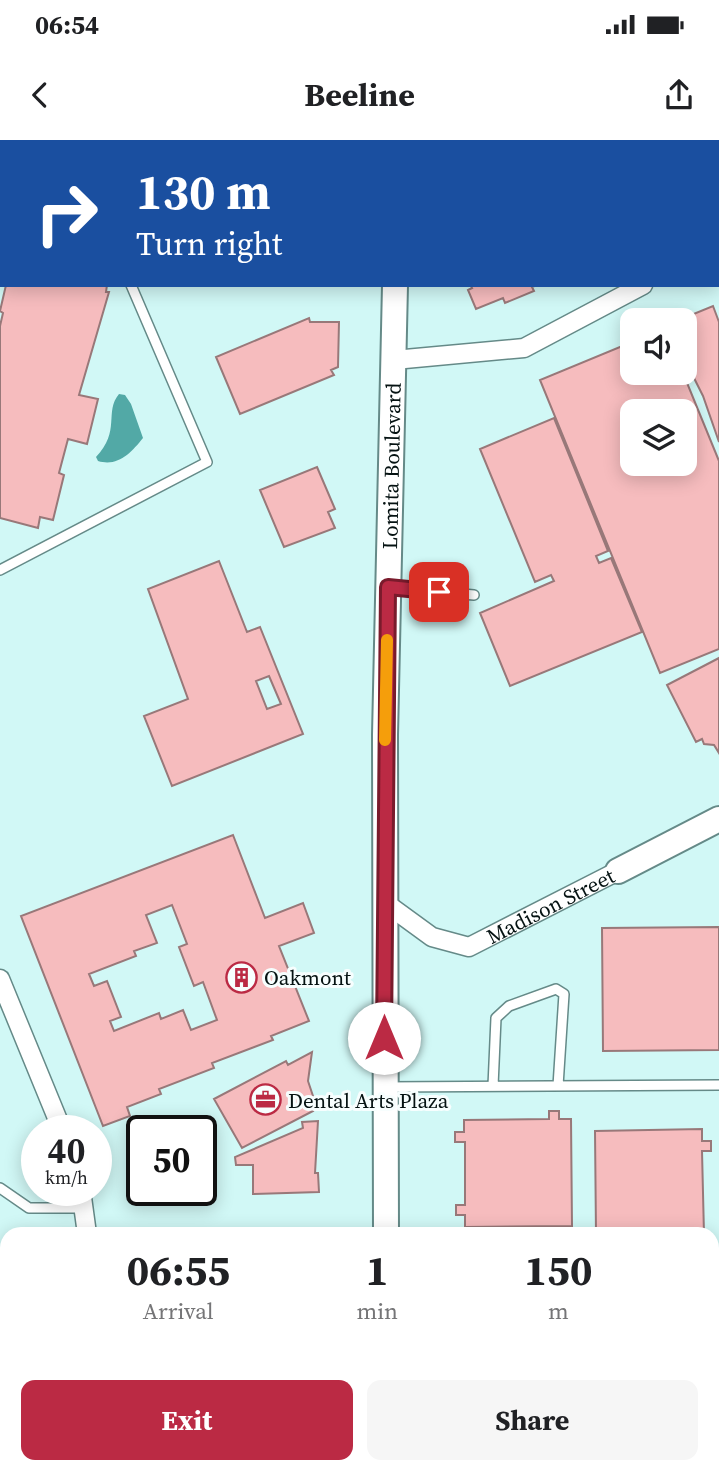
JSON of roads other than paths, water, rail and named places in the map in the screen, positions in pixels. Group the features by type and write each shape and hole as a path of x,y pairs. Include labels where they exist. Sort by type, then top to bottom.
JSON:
{"main road":[{"name":"Lomita Boulevard","path":"386,1227 384,902 388,587 396,287"},
{"name":"Madison Street","path":"618,871 719,820"}],"street":[{"path":"394,359 524,348 639,287"},
{"name":"Madison Street","path":"384,902 432,937 469,947 618,871"},
{"path":"0,979 56,1115"},
{"path":"85,1208 86,1227"}],"lane":[{"path":"0,570 207,462 132,287"},
{"path":"388,587 474,594"},
{"path":"492,1086 496,1018 509,1006 556,989 564,994 558,1086"},
{"path":"384,1087 719,1085"},
{"path":"0,1188 29,1208 85,1208"}],"water":[{"path":"119,394 125,395 131,404 143,438 118,460 98,461 96,457 108,439 113,408"}],"place":[{"name":"Oakmont","path":"241,977"},
{"name":"Dental Arts Plaza","path":"265,1100"}]}
